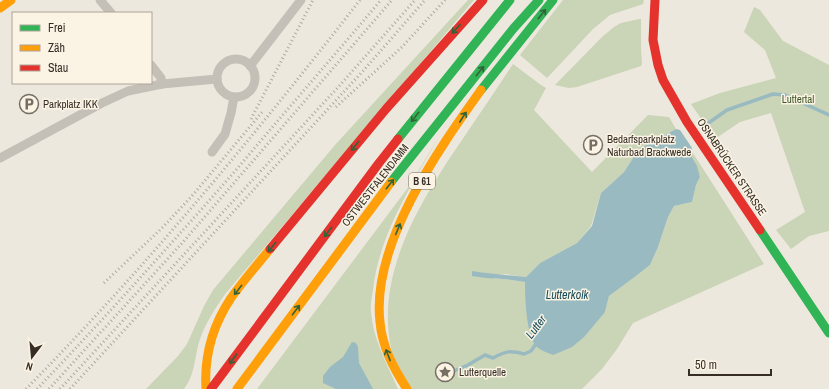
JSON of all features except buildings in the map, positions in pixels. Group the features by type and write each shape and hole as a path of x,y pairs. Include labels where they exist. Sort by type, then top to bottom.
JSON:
{"main road":[{"path":"0,8 11,0"},
{"path":"206,389 205,373 208,348 218,322 232,298 385,110 431,56 483,0"},
{"name":"OSTWESTFALENDAMM","path":"211,389 379,163 510,0"},
{"name":"OSTWESTFALENDAMM","path":"238,389 388,186 513,29 539,0"},
{"name":"B 61","path":"407,389 396,374 387,353 382,333 379,314 381,288 386,260 408,206 431,166 495,71 553,0"},
{"name":"OSNABRÜCKER STRASSE","path":"656,0 654,6 653,40 658,65 663,80 696,135 829,333"}],"street":[{"path":"100,0 109,12"},
{"path":"250,66 301,0"},
{"path":"230,60 241,60 250,66 254,76 253,86 246,94 234,97 222,91 218,86 217,79 220,68 230,60"},
{"path":"152,66 160,78 162,84"},
{"path":"0,158 102,103 128,91 162,84 217,79"},
{"path":"212,152 225,134 234,97"}],"green space":[{"path":"468,0 474,0 226,293 202,333 193,371 184,389 146,389 178,356 187,344 213,290 335,145"},
{"path":"563,0 644,0 643,4 610,15 593,29 547,78 520,55"},
{"name":"Luttertal","path":"754,7 760,10 783,41 829,65 829,231 809,236 791,249 776,230 805,212 771,113 740,122 715,139 691,104 720,93 776,78 765,50 744,32"},
{"path":"641,19 641,66 577,87 569,88 555,85 602,37 614,27 621,23"},
{"path":"513,64 546,88 534,110 592,172 648,115 669,117 676,129 639,149 624,172 601,193 591,226 577,243 540,263 526,277 505,274 496,275 494,279 525,282 531,336 605,312 609,296 650,265 668,217 674,206 692,202 696,185 700,177 690,153 691,150 764,264 633,323 617,349 602,369 582,389 411,389 391,348 388,319 390,291 396,263 406,236 433,184"},
{"path":"440,135 399,210 382,249 376,269 371,301 372,322 381,351 398,389 257,389 410,185"}],"water":[{"name":"Lutterkolk","path":"676,129 680,130 692,148 690,153 697,166 700,177 696,185 692,202 674,206 668,217 650,265 609,296 605,312 584,337 572,347 553,355 538,348 531,336 529,327 526,307 525,282 472,276 472,271 526,277 540,263 577,243 592,226 601,193 624,172 639,149"},
{"path":"352,342 356,343 358,347 359,363 373,389 336,389 323,383 323,376 330,367 343,357"}],"waterway":[{"name":"Lutter","path":"707,124 727,110 773,94 785,95 829,115"},
{"name":"Lutter","path":"449,373 468,365 485,355 493,358 508,352 524,354 531,351 538,341"}],"railway":[{"path":"251,119 313,0"},
{"path":"26,389 157,248 240,150 360,0"},
{"path":"37,389 113,308 212,198 381,0"},
{"path":"49,389 183,242 392,0"},
{"path":"60,389 341,84 415,0"},
{"path":"70,389 363,71 425,0"},
{"path":"336,107 402,47 445,0"},
{"path":"104,283 163,227 192,196 263,111"}],"traffic: fast":[{"path":"398,139 510,0"},
{"path":"391,182 513,29 539,0"},
{"path":"481,90 553,0"},
{"path":"760,230 829,333"}],"traffic: slow":[{"path":"0,8 11,0"},
{"path":"407,389 389,357 381,331 380,292 386,262 397,231 411,200 428,169 481,90"},
{"path":"237,389 391,182"},
{"path":"206,389 208,353 219,319 231,298 270,249"}],"traffic: jam":[{"path":"270,249 386,109 483,0"},
{"path":"655,0 653,40 658,65 663,80 687,122 760,230"},
{"path":"211,389 398,139"}],"place":[{"name":"Parkplatz IKK","path":"29,104"},
{"name":"Bedarfsparkplatz Naturbad Brackwede","path":"593,145"},
{"name":"Lutterquelle","path":"445,372"}]}
